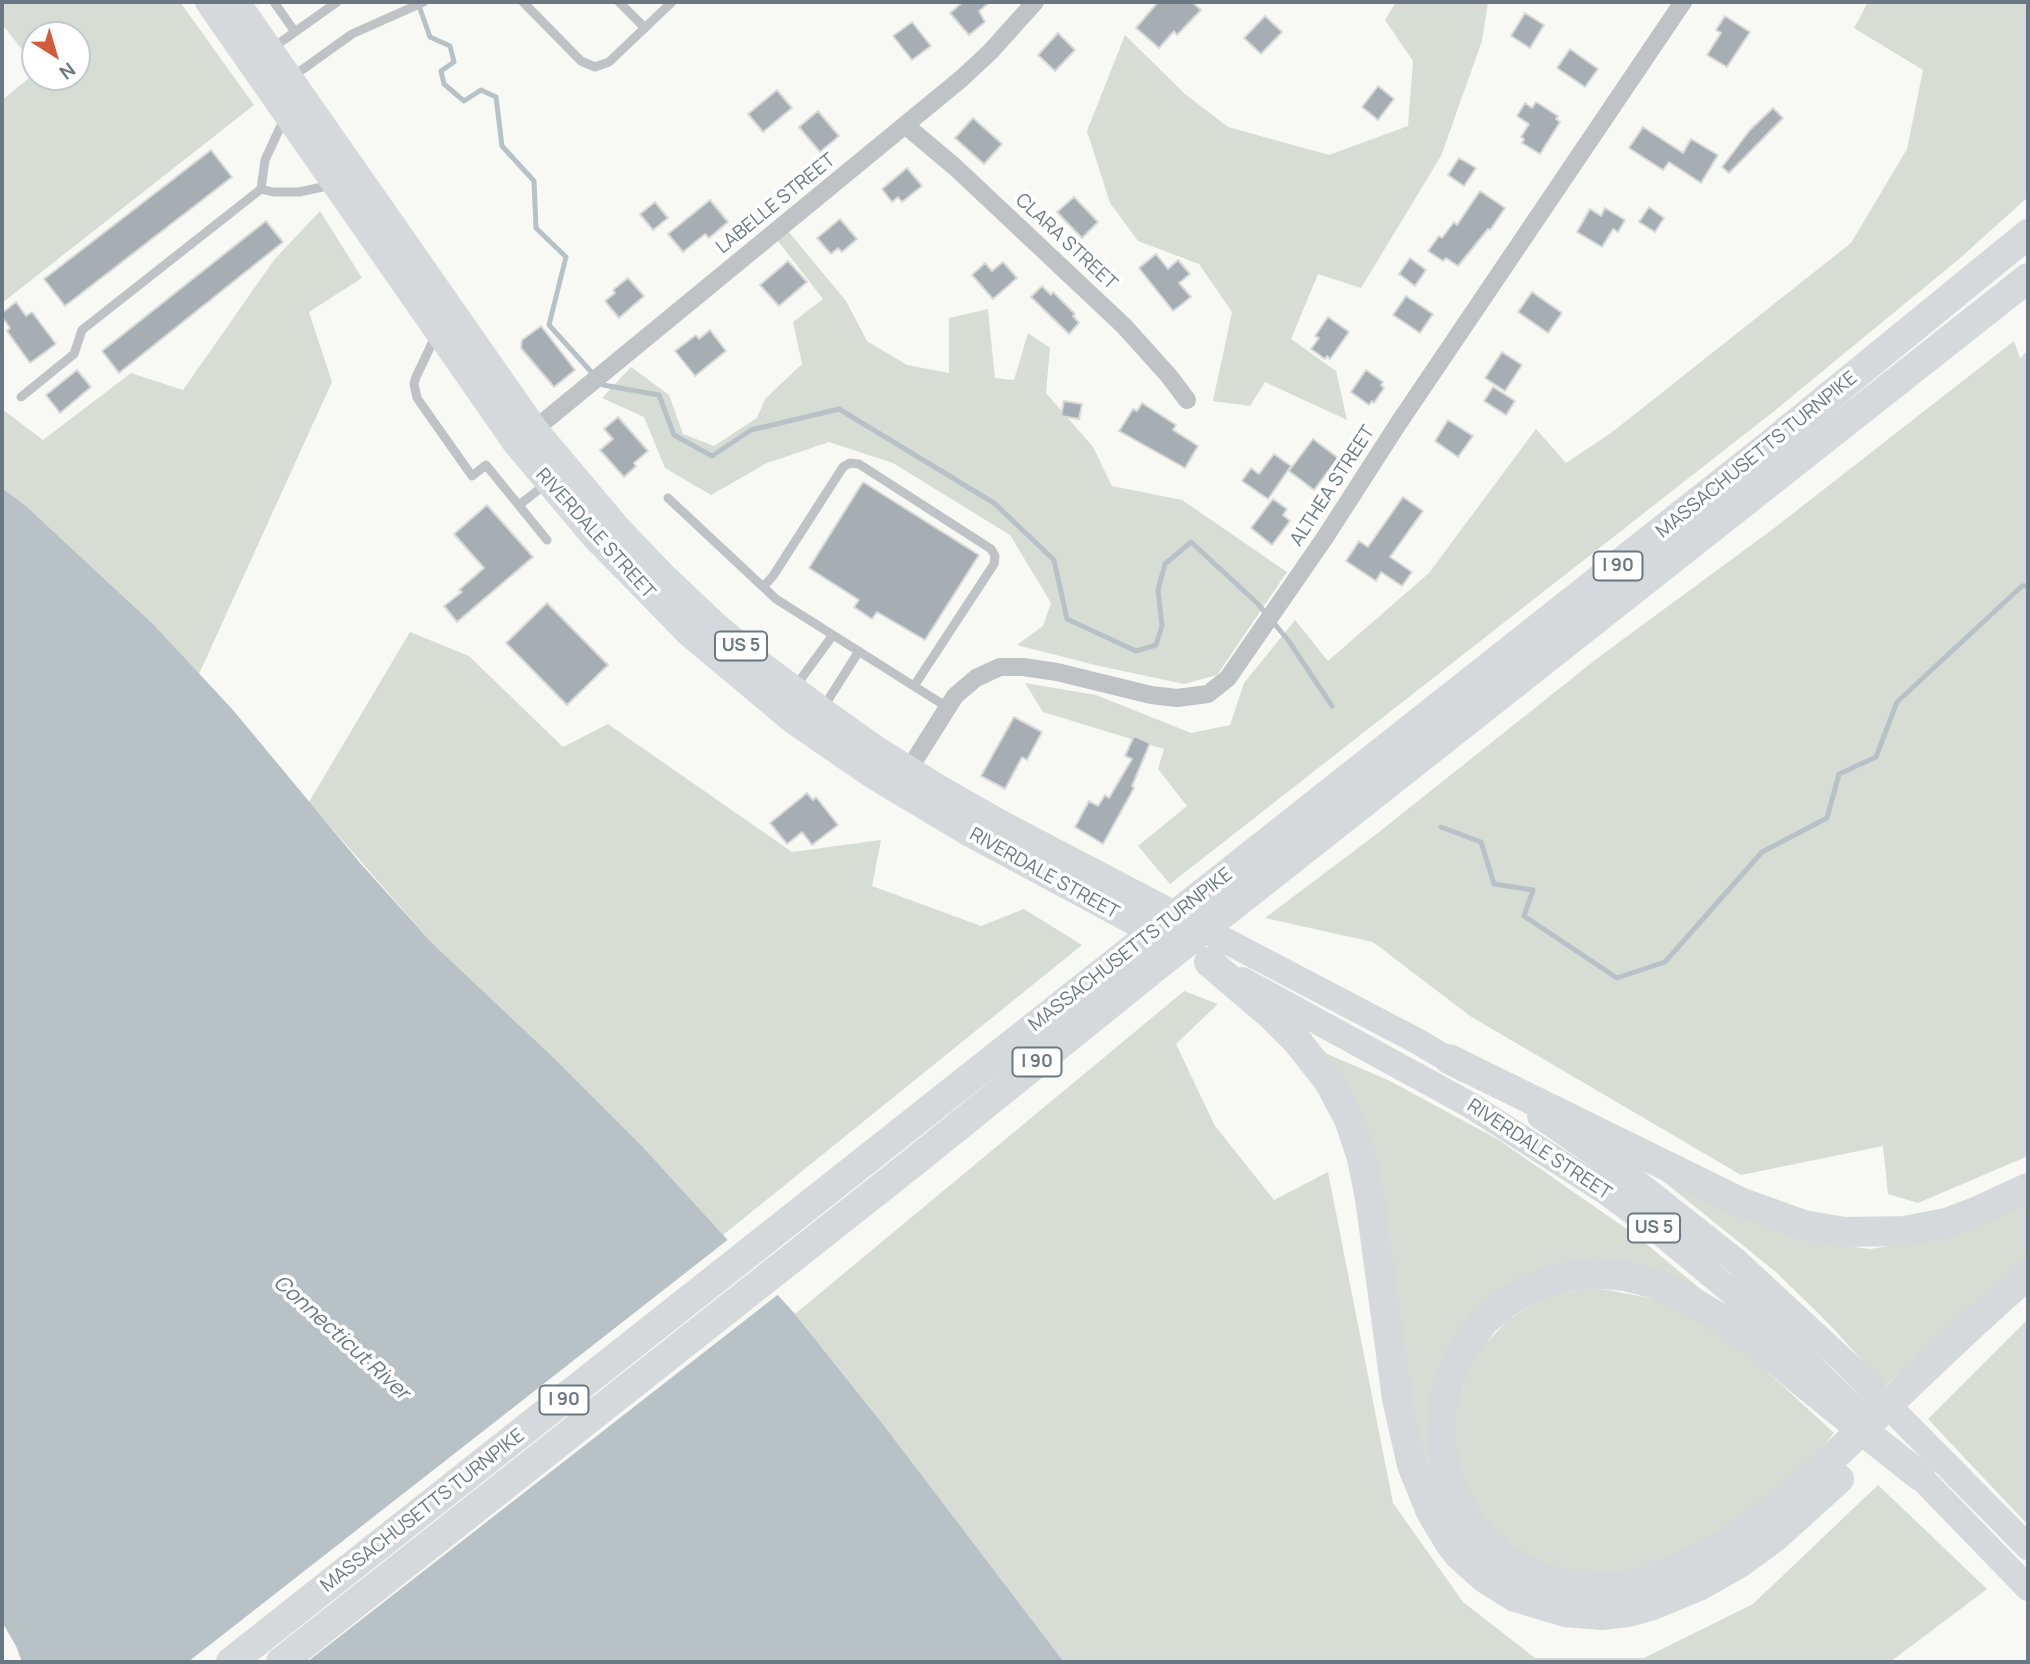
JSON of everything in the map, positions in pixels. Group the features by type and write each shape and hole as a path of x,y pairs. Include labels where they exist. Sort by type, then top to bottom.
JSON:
{"highway":[{"name":"MASSACHUSETTS TURNPIKE","path":"231,1662 1766,448 2028,234"},
{"name":"MASSACHUSETTS TURNPIKE","path":"281,1662 2028,278"},
{"path":"1970,324 2028,296"},
{"path":"1209,962 1269,1013 1297,1041 1328,1080 1349,1119 1362,1158 1370,1198 1396,1399 1405,1440 1421,1489 1449,1542 1472,1568 1515,1597 1546,1608 1583,1615 1628,1612 1677,1596 1741,1562 1775,1537 1831,1473 1929,1379 2028,1274"},
{"path":"1449,1059 1740,1202 1804,1225 1863,1233 1914,1230 1946,1223 2028,1188"},
{"path":"1831,1473 1781,1503 1729,1542 1673,1571 1644,1582 1614,1587 1565,1584 1541,1578 1522,1569 1503,1557 1475,1529 1456,1498 1449,1480 1441,1443 1442,1410 1449,1380 1461,1352 1484,1321 1506,1303 1532,1287 1565,1277 1595,1273 1625,1276 1656,1284 1679,1294 1721,1319 1755,1343 1920,1476"},
{"path":"1929,1379 2028,1298"}],"main road":[{"name":"RIVERDALE STREET","path":"208,2 437,333 525,437 591,498 665,577 732,639 822,710 902,780 1016,859 1402,1065 1471,1105 1606,1192 1751,1308 1817,1371 2028,1588"},
{"name":"RIVERDALE STREET","path":"237,2 290,78 525,437 547,483 607,552 689,635 793,720 902,780 1001,823 1449,1059 1518,1101 1615,1167 1678,1213 1736,1261 1847,1364 2028,1547"}],"street":[{"name":"LABELLE STREET","path":"525,437 905,125 990,52 1035,2"},
{"name":"ALTHEA STREET","path":"902,780 955,696 976,678 992,670 1012,666 1057,672 1151,695 1198,697 1215,690 1228,678 1683,2"},
{"name":"CLARA STREET","path":"905,125 955,167 1124,326 1169,376 1186,400"}],"lane":[{"path":"274,2 295,32"},
{"path":"270,50 337,2"},
{"path":"290,78 352,34 424,2"},
{"path":"523,2 587,66 602,66 672,2"},
{"path":"619,2 645,28"},
{"path":"21,397 74,354 82,330 261,189 265,160 286,116"},
{"path":"261,189 299,192 334,185"},
{"path":"437,333 416,377 414,384 417,398 472,476 486,465 547,540"},
{"path":"763,587 774,576 844,466 850,463 859,464 990,549 995,556 994,564 914,686"},
{"path":"519,505 547,483"},
{"path":"668,498 776,599 947,707"},
{"path":"793,689 833,635"},
{"path":"822,710 859,651"}],"shaded area":[{"path":"2,2 180,2 254,105 2,303 2,100 21,84 21,91 91,91 91,21 21,21 21,48 2,24"},
{"path":"1396,2 1488,2 1482,41 1441,156 1361,288 1318,274 1291,339 1336,371 1347,420 1265,382 1250,406 1213,401 1232,312 1199,264 1138,241 1110,203 1087,131 1125,35 1185,94 1228,127 1329,155 1408,126 1413,61 1385,20"},
{"path":"1868,2 2028,2 2028,197 1959,259 1773,412 1170,884 1138,846 1187,806 1158,769 1164,749 1043,712 1025,683 1096,695 1191,733 1230,725 1244,683 1295,620 1328,661 1429,573 1536,429 1566,463 1611,433 1851,243 1907,149 1923,70 1854,28"},
{"path":"320,211 362,278 309,312 332,382 199,674 153,624 26,506 2,488 2,409 43,440 131,373 183,390 274,260"},
{"path":"788,231 846,301 867,341 907,365 949,373 949,318 988,309 995,378 1014,380 1028,333 1050,348 1046,393 1093,447 1112,486 1182,500 1287,572 1217,675 1184,684 1017,645 1043,626 1051,603 1010,535 893,463 829,442 767,463 711,495 665,468 644,417 602,398 631,367 669,395 683,434 714,446 757,418 765,399 802,364 793,322 823,299 778,241"},
{"path":"2014,341 2020,358 2028,350 2028,1156 1918,1203 1888,1194 1883,1146 1741,1175 1470,1016 1373,942 1265,918 1374,836 1599,657 1773,529"},
{"path":"410,632 469,656 563,747 608,724 792,852 881,840 872,886 981,926 1024,909 1082,945 723,1235 643,1147 554,1058 432,943 309,802"},
{"path":"1184,991 1218,1004 1176,1044 1215,1126 1274,1200 1328,1172 1393,1503 1463,1602 1535,1658 1644,1658 1753,1604 1878,1485 1987,1589 1890,1662 1064,1662 882,1423 795,1314"},
{"path":"1325,1053 1388,1080 1499,1140 1638,1237 1727,1311 1576,1261 1451,1344 1439,1487 1434,1490 1424,1466"},
{"path":"1647,1168 1756,1220 1808,1241 1870,1249 1937,1238 2028,1202 2028,1258 1885,1386 1832,1327 1776,1272"},
{"path":"1592,1287 1660,1300 1722,1334 1834,1433 1806,1468 1759,1509 1661,1565 1594,1578 1539,1565 1492,1529 1458,1478 1454,1415 1472,1358 1508,1320 1547,1296"},
{"path":"2028,1319 2028,1525 1928,1419"}],"water":[{"name":"Connecticut River","path":"2,488 26,506 153,624 233,710 361,864 432,943 554,1058 643,1147 795,1314 882,1423 1064,1662 22,1662 2,1622"}],"pier":[{"path":"730,1238 780,1293 307,1662 188,1662"}],"building":[{"path":"963,2 990,2 979,11 985,22 969,35 950,13"},
{"path":"1158,2 1192,2 1201,10 1177,35 1174,31 1159,48 1136,28"},
{"path":"1525,13 1544,25 1530,48 1511,36"},
{"path":"1265,16 1282,32 1261,54 1244,38"},
{"path":"1725,16 1750,32 1727,67 1707,55 1721,33 1716,30"},
{"path":"912,22 931,46 912,60 893,36"},
{"path":"1058,33 1075,50 1055,71 1038,55"},
{"path":"1570,49 1598,69 1585,87 1557,68"},
{"path":"1378,86 1394,99 1378,120 1362,107"},
{"path":"777,90 792,108 763,132 748,114"},
{"path":"1536,102 1558,116 1556,119 1560,122 1540,154 1522,143 1524,139 1521,137 1529,124 1517,116 1525,103 1532,108"},
{"path":"1773,108 1783,118 1729,173 1722,167 1750,130"},
{"path":"818,111 839,136 820,152 799,127"},
{"path":"973,118 1002,144 984,164 955,138"},
{"path":"1643,127 1683,153 1691,139 1718,155 1701,183 1669,162 1663,170 1629,148"},
{"path":"211,150 232,177 65,306 44,279"},
{"path":"1459,158 1476,168 1464,186 1448,175"},
{"path":"907,168 922,186 902,202 898,197 892,202 882,189"},
{"path":"1480,191 1505,208 1490,230 1488,229 1458,266 1446,258 1443,261 1428,251 1454,222 1457,225"},
{"path":"1074,197 1098,222 1082,238 1057,212"},
{"path":"710,200 728,222 709,238 705,234 683,252 668,234"},
{"path":"655,202 668,218 653,230 640,214"},
{"path":"1649,207 1664,218 1655,232 1639,222"},
{"path":"1605,208 1625,220 1618,232 1613,229 1602,247 1577,232 1590,209 1601,216"},
{"path":"840,219 857,239 842,252 838,248 831,254 817,238"},
{"path":"266,221 283,242 119,373 102,351"},
{"path":"1156,254 1168,269 1178,260 1190,274 1179,283 1191,297 1173,311 1139,268"},
{"path":"1410,258 1426,270 1415,286 1399,274"},
{"path":"788,261 807,282 779,306 760,285"},
{"path":"1003,262 1017,278 993,299 972,275 985,263 992,271"},
{"path":"628,278 644,296 619,318 605,301 615,293 613,290"},
{"path":"1042,286 1051,295 1053,292 1075,314 1073,316 1079,323 1069,334 1031,297"},
{"path":"1532,292 1562,313 1548,333 1518,312"},
{"path":"1406,296 1433,314 1420,333 1393,315"},
{"path":"16,302 26,316 32,312 56,344 30,363 7,331 10,328 2,317 2,313"},
{"path":"1328,317 1349,332 1330,359 1327,356 1325,359 1311,349 1319,338 1315,336"},
{"path":"541,326 575,370 554,387 521,348 522,340"},
{"path":"710,330 726,351 695,376 675,351 696,335 699,339"},
{"path":"1502,352 1522,365 1505,391 1485,378"},
{"path":"77,370 91,387 60,413 46,395"},
{"path":"1366,370 1383,382 1381,385 1384,388 1374,403 1372,401 1369,405 1351,392"},
{"path":"1493,387 1515,401 1506,415 1484,401"},
{"path":"1064,401 1082,404 1079,419 1061,416"},
{"path":"1142,403 1176,425 1173,430 1198,446 1185,468 1119,431 1133,409 1137,411"},
{"path":"618,417 648,451 634,463 636,466 624,477 600,450 613,439 604,429"},
{"path":"1448,420 1473,436 1458,457 1435,441"},
{"path":"1313,439 1338,458 1314,490 1289,471"},
{"path":"1274,454 1291,466 1268,499 1242,481 1251,468 1259,474"},
{"path":"863,482 979,555 925,640 877,612 872,619 854,607 859,600 809,568"},
{"path":"1403,497 1423,511 1390,557 1412,572 1402,586 1381,572 1376,581 1346,561 1359,541 1368,547"},
{"path":"1273,499 1287,509 1283,515 1290,521 1272,545 1251,528"},
{"path":"487,505 533,557 457,622 444,606 462,592 459,590 484,568 454,534"},
{"path":"547,603 608,665 567,705 506,643"},
{"path":"1014,717 1042,732 1027,760 1022,757 1005,789 981,776"},
{"path":"1134,736 1150,743 1132,786 1134,788 1103,844 1075,827 1089,801 1098,806 1105,795 1109,798 1132,759 1125,756"},
{"path":"807,793 813,800 816,797 838,825 812,845 802,832 787,844 770,823"}],"waterway":[{"path":"418,3 430,37 450,46 454,62 441,71 444,84 464,101 481,90 496,97 502,146 534,181 536,228 566,257 549,325 603,385 659,395 674,435 712,456 751,430 839,409 994,503 1054,560 1067,619 1136,651 1156,645 1162,626 1158,590 1165,564 1191,542 1257,603 1288,640 1332,706"},
{"path":"1441,827 1481,842 1494,884 1533,890 1524,916 1617,978 1665,962 1762,852 1827,818 1839,774 1876,757 1897,702 2022,586 2028,586"}]}
